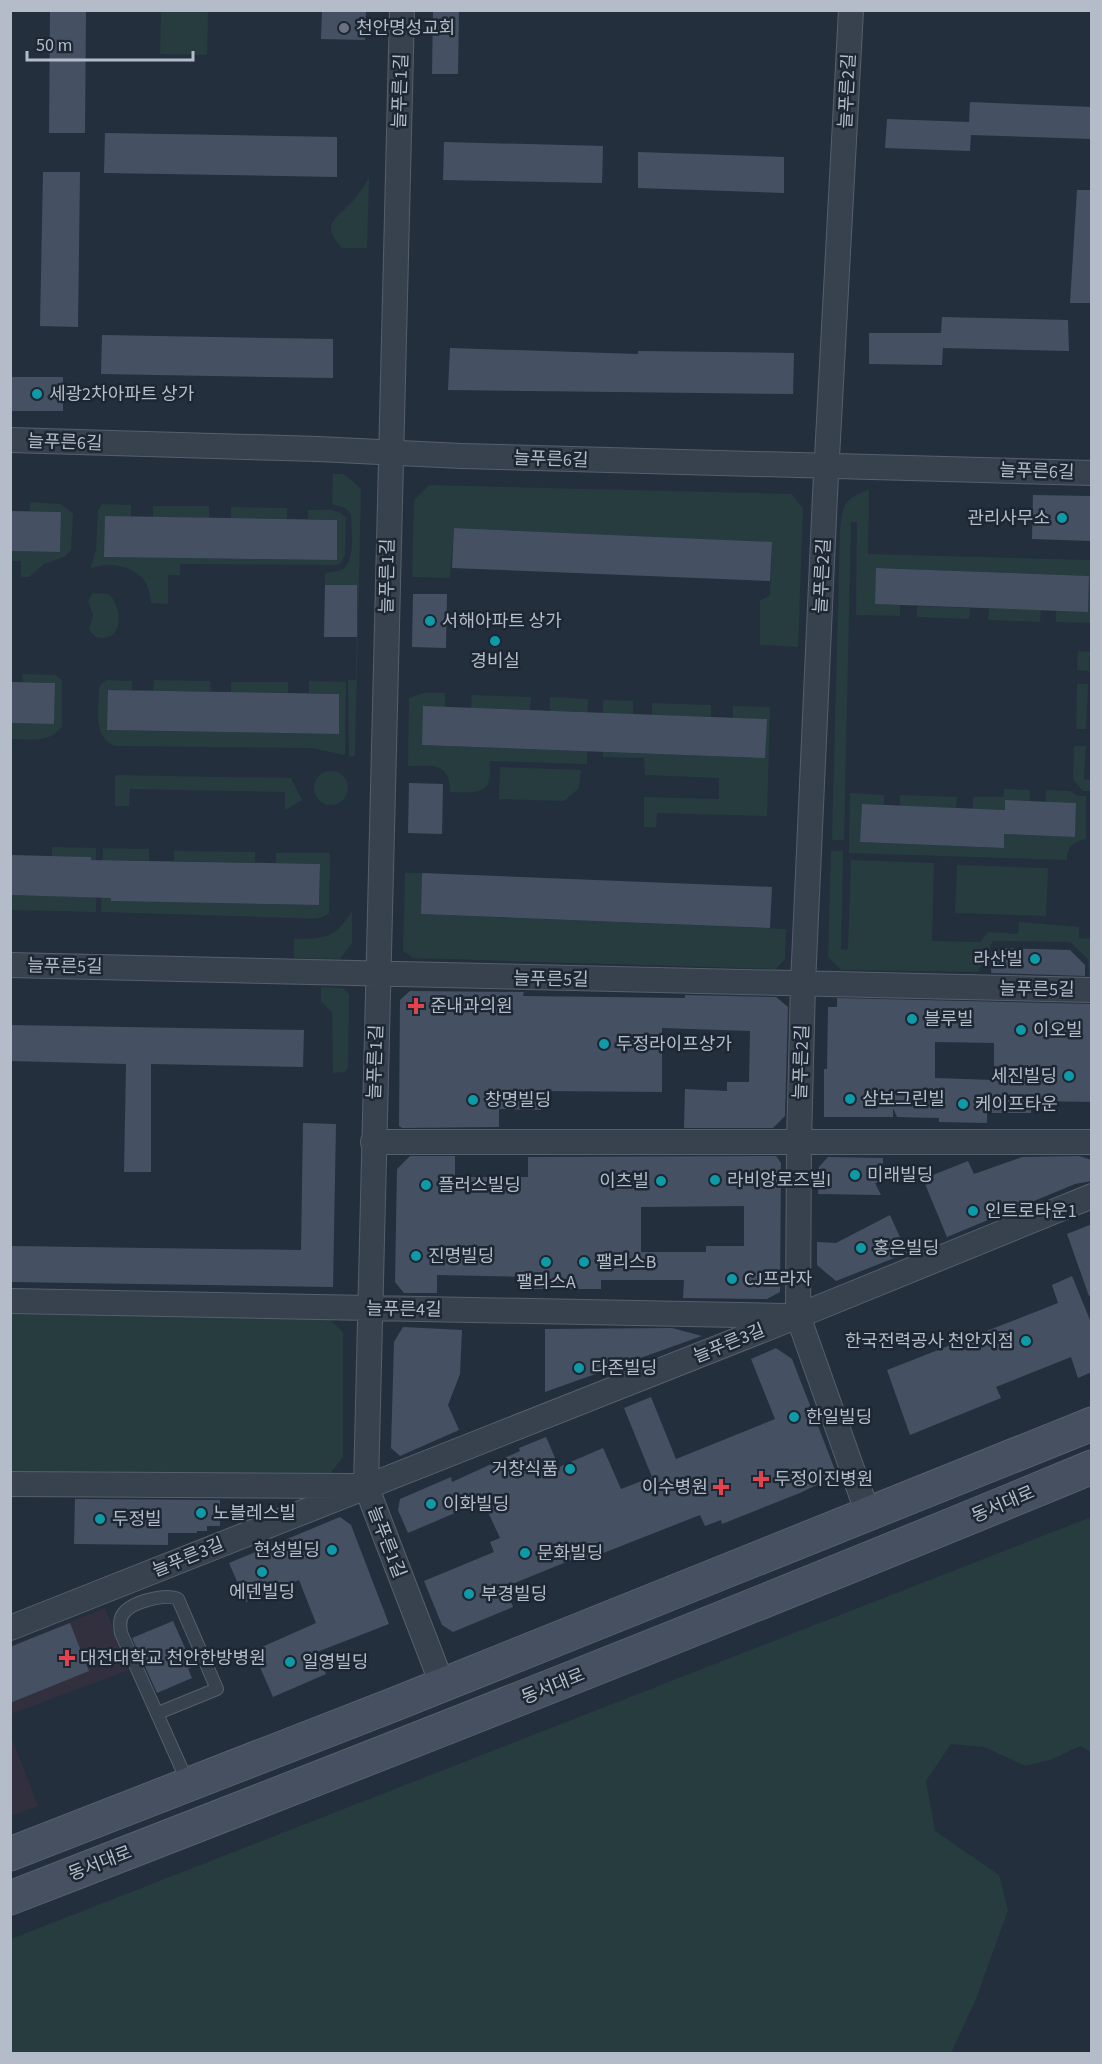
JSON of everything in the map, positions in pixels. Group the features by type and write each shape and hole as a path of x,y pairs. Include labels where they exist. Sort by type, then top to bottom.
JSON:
{"main road":[{"path":"10,1854 189,1785 1092,1424"},
{"name":"동서대로","path":"10,1898 410,1743 795,1590 1092,1467"}],"street":[{"name":"늘푸른1길","path":"402,10 366,1486 442,1684"},
{"name":"늘푸른2길","path":"851,10 803,984 798,1316 868,1514"},
{"name":"늘푸른6길","path":"10,440 828,466 1092,472"},
{"name":"늘푸른5길","path":"10,965 1092,990"},
{"path":"373,1142 1092,1142"},
{"name":"늘푸른3길","path":"10,1628 798,1316 1092,1196"},
{"name":"늘푸른4길","path":"10,1301 798,1316"},
{"name":"늘푸른3길","path":"10,1484 366,1486"}],"lane":[{"path":"158,1713 217,1689 178,1599 171,1596 160,1596 127,1610 120,1624 121,1633 189,1785"}],"shaded area":[{"name":"대전대학교 천안한방병원","path":"105,1608 129,1670 11,1714 11,1646"},
{"path":"10,1734 38,1806 11,1816 10,1816"}],"green space":[{"path":"161,11 208,11 207,55 160,54"},
{"path":"369,178 367,248 342,248 332,233 332,223 355,199"},
{"path":"333,474 344,474 361,489 355,756 349,757 348,680 356,680 357,585 325,585 325,573 341,570 347,565 352,543 351,514 345,508 332,504"},
{"path":"429,485 792,494 803,509 798,647 760,645 760,601 770,595 772,543 454,528 450,578 412,577 414,500"},
{"path":"869,490 868,554 1091,560 1091,623 1056,622 1056,610 1088,611 1089,576 877,568 875,604 900,605 900,616 856,615 857,522 851,522 844,840 832,840 840,530 846,504 850,499"},
{"path":"30,502 61,504 73,514 71,550 64,557 44,564 29,577 21,577 21,561 11,561 11,551 60,552 61,512 30,511"},
{"path":"102,504 131,505 131,517 105,516 105,557 336,560 337,520 308,519 308,510 334,511 343,514 346,518 345,554 340,564 335,565 180,564 180,575 168,575 168,604 151,603 146,583 133,571 111,565 90,569 96,550 98,510"},
{"path":"153,506 209,506 209,518 153,517"},
{"path":"231,507 287,508 287,519 231,518"},
{"path":"93,593 109,594 117,608 116,630 105,638 96,637 89,630 93,615 88,601"},
{"path":"917,606 970,608 969,619 917,617"},
{"path":"989,608 1041,610 1040,622 988,620"},
{"path":"1078,651 1091,652 1089,671 1077,670"},
{"path":"22,674 55,675 62,680 62,726 52,736 39,739 11,739 11,723 54,724 55,683 23,682"},
{"path":"107,680 132,681 132,690 108,690 108,730 338,734 339,694 309,693 309,681 346,682 345,753 344,755 312,748 115,746 103,736 98,722 99,689 101,684"},
{"path":"154,680 210,681 211,691 153,691"},
{"path":"231,682 288,682 288,693 231,692"},
{"path":"1077,684 1088,684 1086,729 1076,729"},
{"path":"424,693 445,693 445,707 422,745 581,751 582,712 550,711 550,697 588,699 587,764 490,761 487,786 472,792 450,792 447,775 443,770 432,766 408,766 409,698"},
{"path":"472,695 531,697 530,710 471,708"},
{"path":"603,700 633,701 633,714 606,752 765,758 766,720 733,718 733,706 770,707 767,816 657,813 656,827 644,827 644,797 719,799 719,778 645,775 644,758 603,757"},
{"path":"652,703 711,705 711,717 652,715"},
{"path":"1074,746 1086,746 1084,779 1091,780 1091,791 1083,791 1073,779"},
{"path":"500,767 581,770 579,788 564,801 499,799"},
{"path":"331,771 343,776 348,788 343,800 331,805 319,800 314,788 319,776"},
{"path":"115,775 291,778 302,800 285,810 285,792 130,789 129,806 115,806"},
{"path":"1004,789 1030,790 1030,801 1005,810 973,809 973,797 1003,797"},
{"path":"1046,790 1070,791 1078,796 1086,796 1086,839 1072,845 1068,851 1067,860 849,853 850,793 884,795 884,805 862,804 860,842 1003,848 1004,834 1075,837 1076,803 1046,802"},
{"path":"900,795 957,797 956,808 900,806"},
{"path":"52,847 96,848 96,912 11,910 11,895 90,897 91,857 52,856"},
{"path":"103,848 149,849 149,861 112,860 111,901 319,905 320,864 276,863 276,853 330,853 329,913 308,919 101,912"},
{"path":"174,851 255,852 255,863 174,861"},
{"path":"831,851 843,851 841,950 848,949 851,860 934,863 932,941 980,942 988,932 1018,934 1019,922 1079,927 1079,938 1091,939 1091,976 1089,976 1088,959 1070,942 993,941 978,972 841,970 828,957"},
{"path":"957,865 1048,868 1046,916 955,913"},
{"path":"405,873 422,873 421,914 786,929 785,959 776,969 413,958 403,951"},
{"path":"352,911 352,943 340,959 294,958 294,939 329,935 341,927"},
{"path":"321,987 343,988 349,994 348,1068 345,1072 333,1073 332,1012 321,1002"},
{"path":"11,1314 329,1318 343,1333 343,1457 329,1475 11,1472"},
{"path":"1091,1517 1091,1752 1080,1746 1053,1759 1026,1766 984,1747 951,1744 926,1781 935,1831 999,1875 1008,1910 976,1999 951,2053 11,2053 11,1939"}],"building":[{"path":"50,10 86,10 85,133 49,133"},
{"name":"천안명성교회","path":"322,10 366,10 365,40 321,39"},
{"path":"433,10 459,10 458,74 432,74"},
{"path":"970,102 1092,107 1092,139 971,135 970,151 885,148 887,119 969,122"},
{"path":"105,133 337,137 337,177 104,173"},
{"path":"444,142 603,146 602,183 443,180"},
{"path":"638,152 784,157 784,193 638,188"},
{"path":"43,172 80,172 78,327 40,326"},
{"path":"1077,190 1092,190 1092,303 1070,303"},
{"path":"942,317 1068,320 1069,351 943,348 942,365 869,364 869,333 941,333"},
{"path":"102,335 333,339 333,378 101,374"},
{"path":"450,348 638,354 638,351 794,353 793,394 448,390"},
{"name":"세광2차아파트 상가","path":"10,377 63,377 63,411 10,411"},
{"name":"관리사무소","path":"1033,495 1092,496 1092,541 1032,539"},
{"path":"10,511 61,512 60,552 10,551"},
{"path":"105,516 337,520 337,560 104,557"},
{"path":"454,528 772,542 770,581 452,568"},
{"path":"876,568 1089,576 1088,612 875,604"},
{"path":"325,585 357,585 357,637 324,637"},
{"name":"서해아파트 상가","path":"413,594 447,594 446,648 412,647"},
{"path":"10,682 55,683 54,724 10,723"},
{"path":"108,690 339,694 339,734 107,730"},
{"path":"423,706 767,719 765,758 422,745"},
{"path":"409,783 443,784 442,834 408,833"},
{"path":"1005,800 1076,803 1075,837 1004,834 1004,848 860,842 862,804 1005,810"},
{"path":"10,855 91,857 91,860 320,864 319,905 111,901 111,898 10,895"},
{"path":"422,873 772,887 770,928 421,914"},
{"name":"라산빌","path":"1002,948 1070,950 1085,965 1085,976 991,973 992,953"},
{"path":"410,991 524,992 523,996 776,997 788,1007 785,1116 773,1128 684,1128 685,1089 727,1091 727,1082 749,1082 750,1031 662,1028 662,1092 541,1091 541,1110 499,1109 499,1127 402,1128 399,1126 400,1000"},
{"path":"837,998 1092,1004 1092,1102 1041,1101 1041,1105 1031,1105 1031,1113 987,1113 987,1123 939,1122 939,1118 897,1117 893,1108 893,1117 824,1117 828,1007 837,1007","holes":["935,1042 994,1043 994,1080 935,1078"]},
{"path":"10,1025 304,1030 303,1067 151,1064 151,1172 124,1172 126,1064 10,1061"},
{"path":"303,1123 336,1124 333,1287 10,1282 10,1246 301,1250"},
{"path":"410,1156 455,1156 455,1177 528,1177 528,1157 776,1156 781,1163 780,1292 767,1299 683,1298 684,1280 601,1280 601,1289 529,1289 529,1277 437,1275 437,1293 404,1293 395,1282 397,1169","holes":["744,1206 744,1246 706,1246 706,1252 641,1252 641,1207"]},
{"name":"인트로타운1","path":"1079,1156 1092,1160 1092,1181 1075,1184 947,1237 923,1179 968,1161 974,1174 1022,1157"},
{"name":"미래빌딩","path":"828,1157 883,1158 883,1183 875,1183 881,1195 818,1194 819,1167"},
{"name":"홍은빌딩","path":"890,1215 907,1253 836,1281 817,1265 817,1242 836,1243"},
{"path":"1092,1224 1092,1295 1089,1296 1067,1234"},
{"name":"한국전력공사 천안지점","path":"1072,1276 1092,1325 1092,1372 1078,1378 1071,1357 996,1387 1001,1398 910,1435 887,1370 1058,1303 1052,1285"},
{"path":"403,1327 462,1330 460,1374 448,1405 459,1430 400,1456 391,1448 394,1342"},
{"name":"다존빌딩","path":"672,1328 702,1336 545,1392 545,1329"},
{"path":"776,1348 792,1359 837,1475 800,1493 722,1524 721,1520 705,1526 700,1515 578,1563 576,1558 505,1587 513,1607 453,1632 442,1625 424,1581 494,1552 490,1542 500,1538 483,1501 408,1533 398,1510 400,1499 451,1477 452,1482 546,1437 559,1467 603,1448 621,1489 652,1477 624,1408 651,1397 676,1459 775,1419 751,1359"},
{"path":"75,1499 220,1500 220,1526 207,1526 207,1531 197,1531 197,1533 168,1533 168,1545 74,1544"},
{"path":"340,1517 351,1525 389,1624 317,1652 326,1674 273,1697 253,1651 316,1623 299,1580 246,1602 229,1563"},
{"path":"173,1621 193,1666 188,1669 192,1678 157,1693 132,1638"},
{"path":"70,1623 89,1671 10,1703 10,1647"}],"place":[{"name":"천안명성교회","path":"344,28"},
{"name":"세광2차아파트 상가","path":"37,394"},
{"name":"관리사무소","path":"1062,518"},
{"name":"서해아파트 상가","path":"430,621"},
{"name":"경비실","path":"495,641"},
{"name":"라산빌","path":"1035,959"},
{"name":"준내과의원","path":"416,1006"},
{"name":"블루빌","path":"912,1019"},
{"name":"이오빌","path":"1021,1030"},
{"name":"두정라이프상가","path":"604,1044"},
{"name":"세진빌딩","path":"1069,1076"},
{"name":"삼보그린빌","path":"850,1099"},
{"name":"창명빌딩","path":"473,1100"},
{"name":"케이프타운","path":"963,1104"},
{"name":"미래빌딩","path":"855,1175"},
{"name":"라비앙로즈빌I","path":"715,1180"},
{"name":"이츠빌","path":"661,1181"},
{"name":"플러스빌딩","path":"426,1185"},
{"name":"인트로타운1","path":"973,1211"},
{"name":"홍은빌딩","path":"861,1248"},
{"name":"진명빌딩","path":"416,1256"},
{"name":"팰리스A","path":"546,1262"},
{"name":"팰리스B","path":"584,1262"},
{"name":"CJ프라자","path":"732,1279"},
{"name":"한국전력공사 천안지점","path":"1026,1341"},
{"name":"다존빌딩","path":"579,1368"},
{"name":"한일빌딩","path":"794,1417"},
{"name":"거창식품","path":"570,1469"},
{"name":"두정이진병원","path":"761,1479"},
{"name":"이수병원","path":"721,1487"},
{"name":"이화빌딩","path":"431,1504"},
{"name":"노블레스빌","path":"201,1513"},
{"name":"두정빌","path":"100,1519"},
{"name":"현성빌딩","path":"332,1550"},
{"name":"문화빌딩","path":"525,1553"},
{"name":"에덴빌딩","path":"262,1572"},
{"name":"부경빌딩","path":"469,1594"},
{"name":"대전대학교 천안한방병원","path":"67,1658"},
{"name":"일영빌딩","path":"290,1662"}]}
